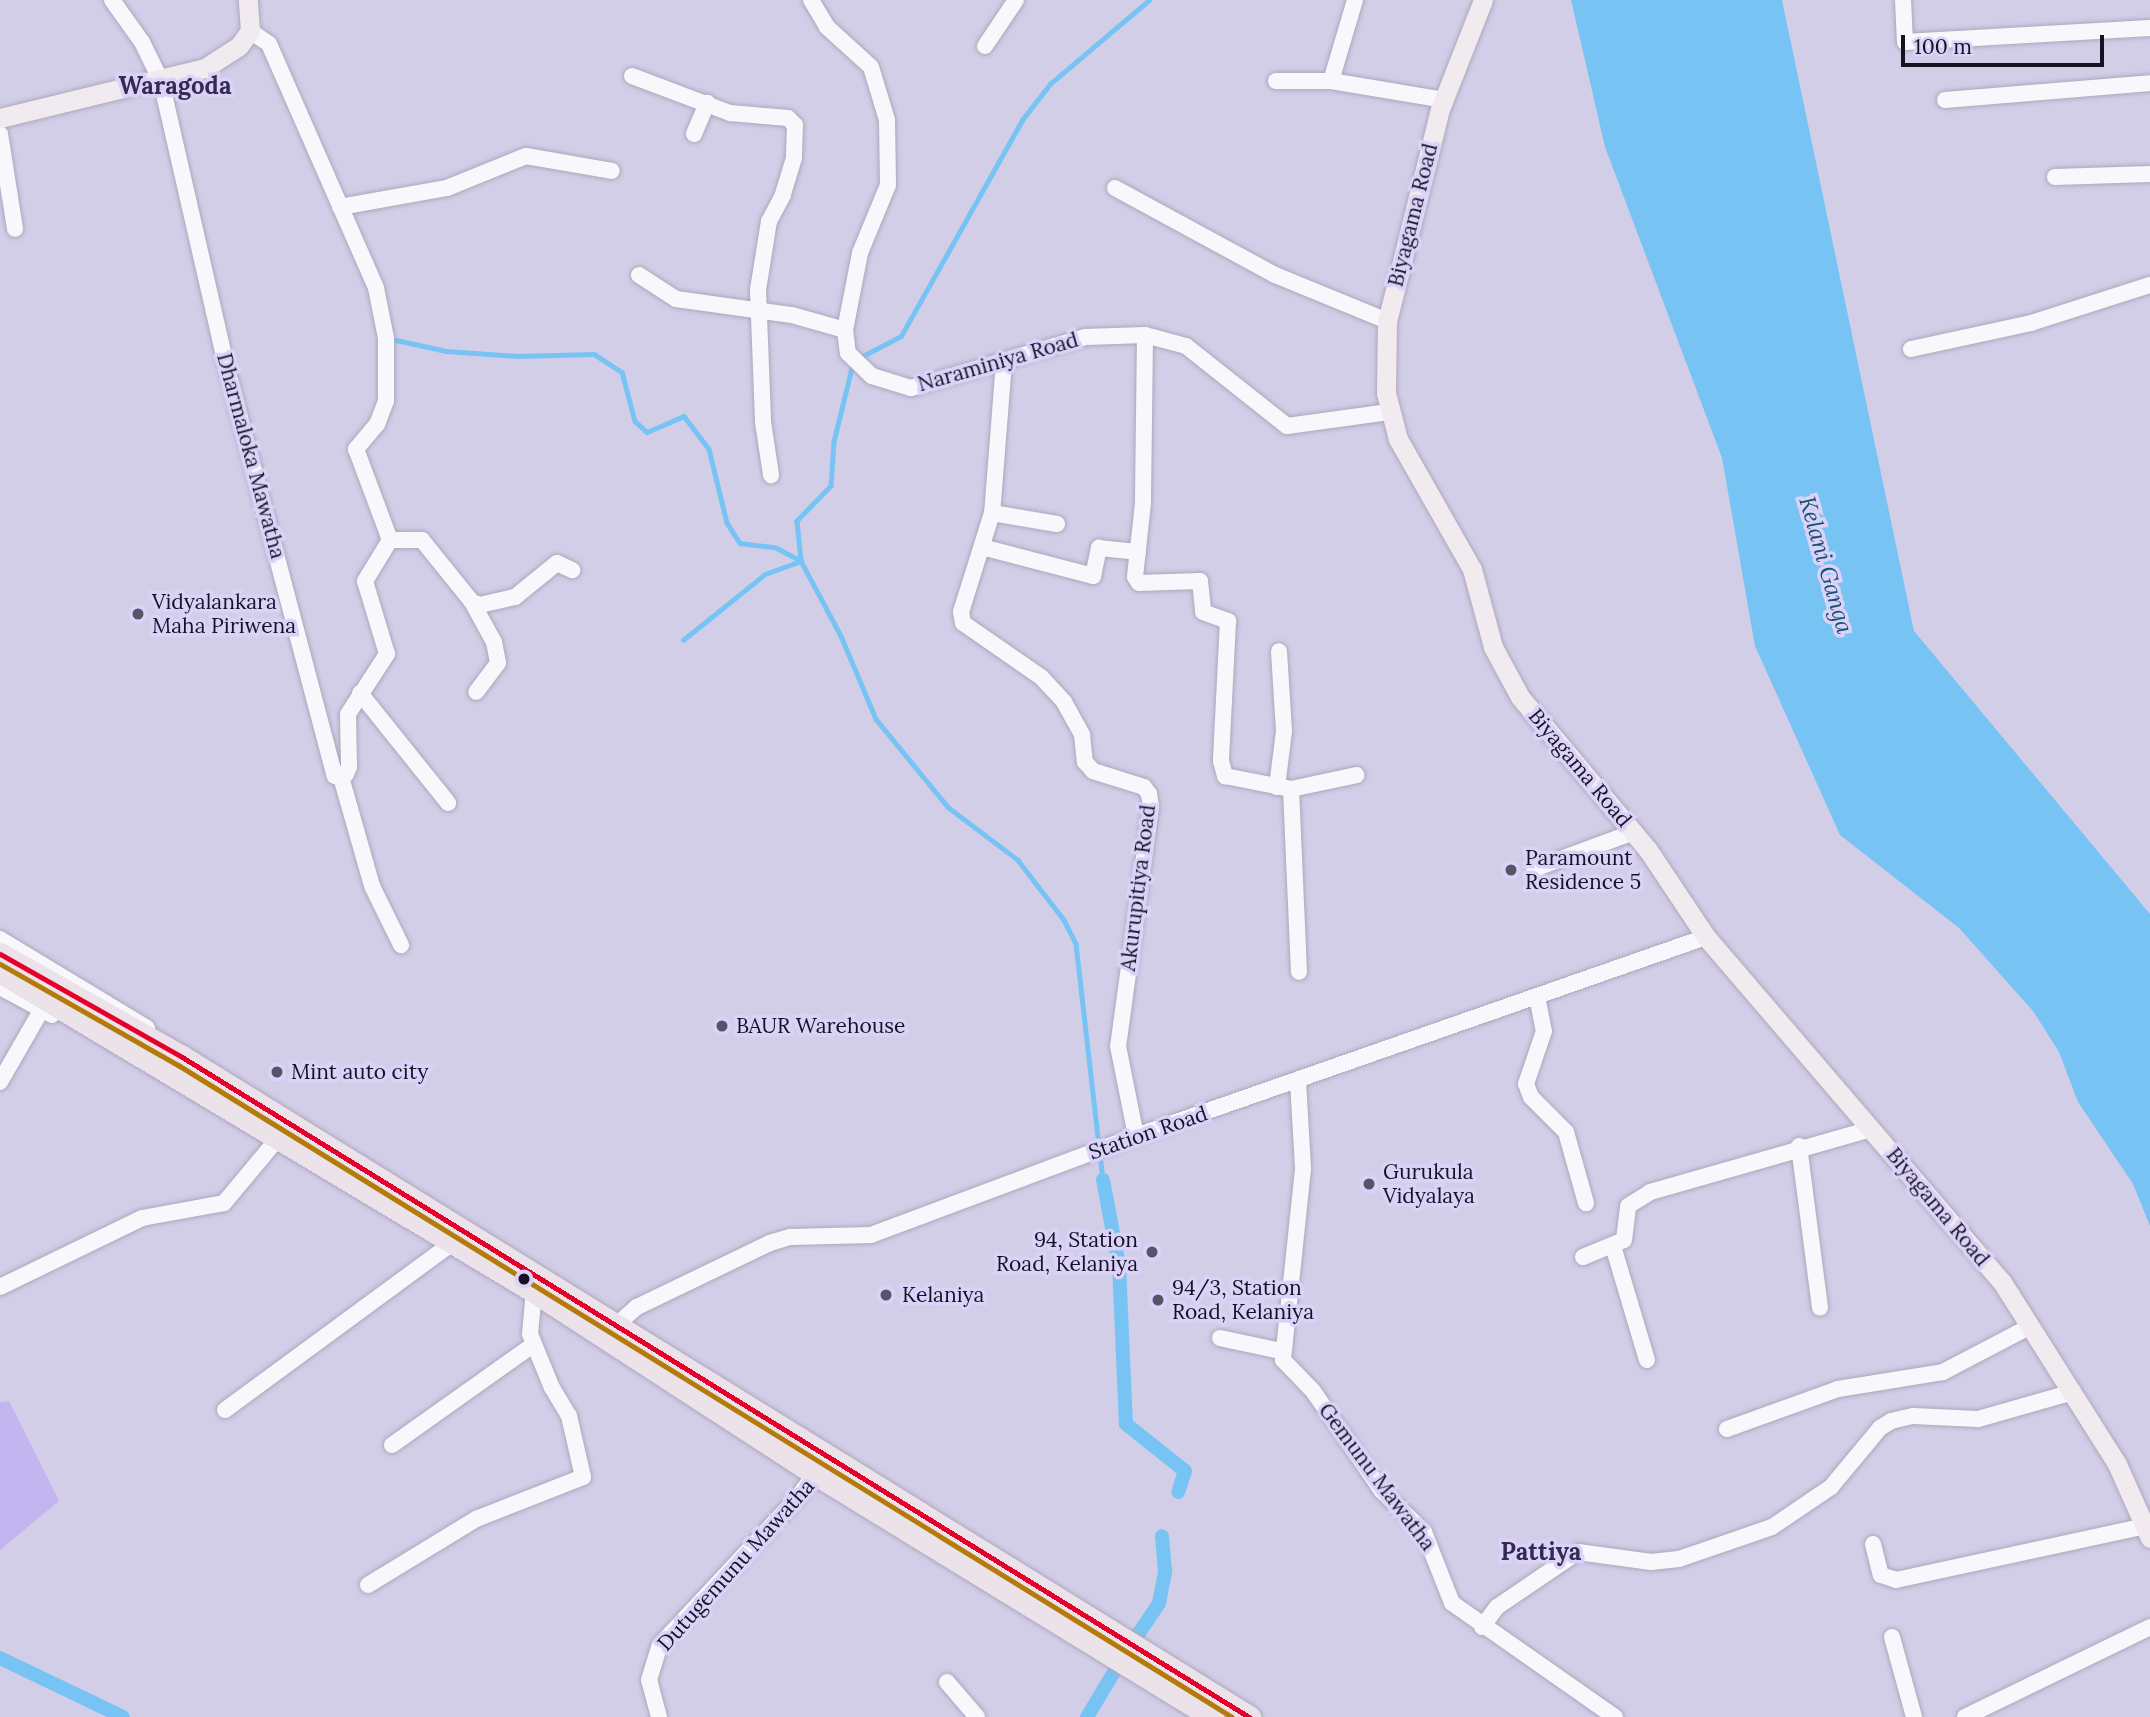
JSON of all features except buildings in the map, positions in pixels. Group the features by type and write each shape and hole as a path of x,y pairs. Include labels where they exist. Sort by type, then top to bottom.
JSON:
{"highway":[{"path":"0,954 103,1021 610,1331 1213,1717"},
{"path":"0,971 103,1021"},
{"path":"176,1064 279,1137 452,1243 610,1331"},
{"path":"822,1465 1249,1717"}],"main road":[{"path":"0,118 160,81 218,61 250,31 248,0"},
{"name":"Biyagama Road","path":"1483,0 1445,100 1387,321 1389,412 1398,439 1472,569 1493,647 1520,697 1634,832 1706,936 2002,1282 2117,1464 2148,1532"}],"street":[{"name":"Dharmaloka Mawatha","path":"112,0 142,43 160,81 204,276 331,772 341,777 373,886 401,946"},
{"name":"Naraminiya Road","path":"811,0 827,27 871,67 880,86 890,146 888,185 860,253 845,330 848,353 872,376 911,388 1085,337 1145,335 1186,346 1286,426 1389,412"},
{"path":"985,46 1016,0"},
{"path":"1331,81 1355,0"},
{"path":"1903,0 1905,42 2150,28"},
{"path":"250,31 269,44 376,288 386,338 386,401 376,424 356,449 390,540"},
{"path":"632,76 730,113 788,118 796,125 787,183 769,221 757,311 771,474"},
{"path":"1276,81 1331,81 1445,100"},
{"path":"1945,100 2150,83"},
{"path":"694,134 707,103"},
{"path":"0,134 15,229"},
{"path":"340,207 447,188 526,156 612,171"},
{"path":"2055,177 2150,174"},
{"path":"1115,188 1275,275 1387,321"},
{"path":"639,275 676,299 757,311 845,330"},
{"path":"1911,349 2031,323 2150,285"},
{"path":"1145,335 1143,503 1135,576 1139,583 1200,581 1203,612 1228,621 1223,768 1225,776 1284,788 1357,775"},
{"name":"Akurupitiya Road","path":"1004,362 992,513 961,612 963,623 1041,677 1064,702 1082,735 1085,762 1093,771 1144,787 1149,794 1151,806 1118,1046 1136,1136"},
{"path":"992,513 1057,524"},
{"path":"390,540 422,540 431,546 472,602 494,642 498,663 476,692"},
{"path":"341,777 349,767 348,714 387,654 365,580 390,540"},
{"path":"982,547 1093,576 1099,548 1138,552"},
{"path":"472,602 487,606 515,597 556,563 572,570"},
{"path":"1279,651 1284,788 1299,972"},
{"path":"360,693 448,803"},
{"path":"1534,869 1634,832"},
{"name":"Station Road","path":"610,1331 637,1307 770,1243 790,1237 871,1235 1136,1136 1706,936"},
{"path":"0,939 136,1018 176,1064"},
{"path":"0,987 119,1055 176,1064"},
{"path":"1537,996 1544,1031 1527,1084 1531,1097 1566,1132 1586,1203"},
{"path":"0,1082 42,1009"},
{"path":"1220,1338 1281,1351 1303,1169 1298,1081"},
{"path":"1583,1257 1624,1240 1625,1214 1634,1200 1799,1146 1871,1129"},
{"path":"0,1287 142,1218 224,1203 279,1137"},
{"path":"1799,1146 1820,1308"},
{"path":"225,1410 452,1243"},
{"path":"1613,1245 1647,1360"},
{"path":"369,1585 476,1519 583,1477 569,1416 552,1388 530,1334 534,1291"},
{"path":"1727,1429 1838,1389 1943,1372 2031,1326"},
{"path":"392,1445 534,1344"},
{"name":"Gemunu Mawatha","path":"1281,1351 1382,1491 1423,1532 1452,1603 1482,1627 1615,1717"},
{"path":"1482,1627 1497,1607 1578,1552 1651,1562 1679,1559 1772,1527 1830,1487 1880,1428 1892,1421 1913,1416 1978,1419 2073,1392"},
{"name":"Dutugemunu Mawatha","path":"659,1717 649,1680 660,1645 822,1465"},
{"path":"1873,1544 1881,1575 1896,1580 2148,1532"},
{"path":"1965,1717 2150,1627"},
{"path":"1892,1637 1914,1717"},
{"path":"947,1682 978,1717"}],"shaded area":[{"path":"9,1401 59,1501 0,1550 0,1402"}],"water":[{"name":"Kelani Ganga","path":"1571,0 1782,0 1914,631 2150,914 2150,1226 2133,1184 2078,1102 2059,1052 2033,1011 1959,928 1840,835 1755,646 1722,458 1605,147"}],"waterway":[{"path":"859,358 901,336 1022,120 1050,84 1149,0"},
{"path":"396,340 446,351 517,356 594,354 622,372 635,421 647,432 684,416 709,449 727,523 740,543 775,547 801,561"},
{"path":"853,364 834,442 831,486 797,521 801,561 841,636 876,719 948,807 1018,860 1064,920 1076,944 1098,1137"},
{"path":"683,640 765,574 801,561"},
{"path":"1101,1162 1103,1180"},
{"path":"1103,1180 1119,1265 1126,1424 1185,1471 1178,1492"},
{"path":"1137,1636 1159,1603 1165,1571 1162,1536"},
{"path":"0,1658 123,1717"},
{"path":"1087,1717 1114,1672"}],"transit line":[{"path":"0,954 182,1057 1249,1717"},
{"path":"0,964 178,1065 1232,1717"}],"place":[{"name":"Vidyalankara Maha Piriwena","path":"138,614"},
{"name":"Paramount Residence 5","path":"1511,870"},
{"name":"BAUR Warehouse","path":"722,1026"},
{"name":"Mint auto city","path":"277,1072"},
{"name":"Gurukula Vidyalaya","path":"1369,1184"},
{"name":"94, Station Road, Kelaniya","path":"1152,1252"},
{"name":"Kelaniya","path":"886,1295"},
{"name":"94/3, Station Road, Kelaniya","path":"1158,1300"}],"district":[{"name":"Waragoda","path":"175,86"},
{"name":"Pattiya","path":"1541,1552"}]}
